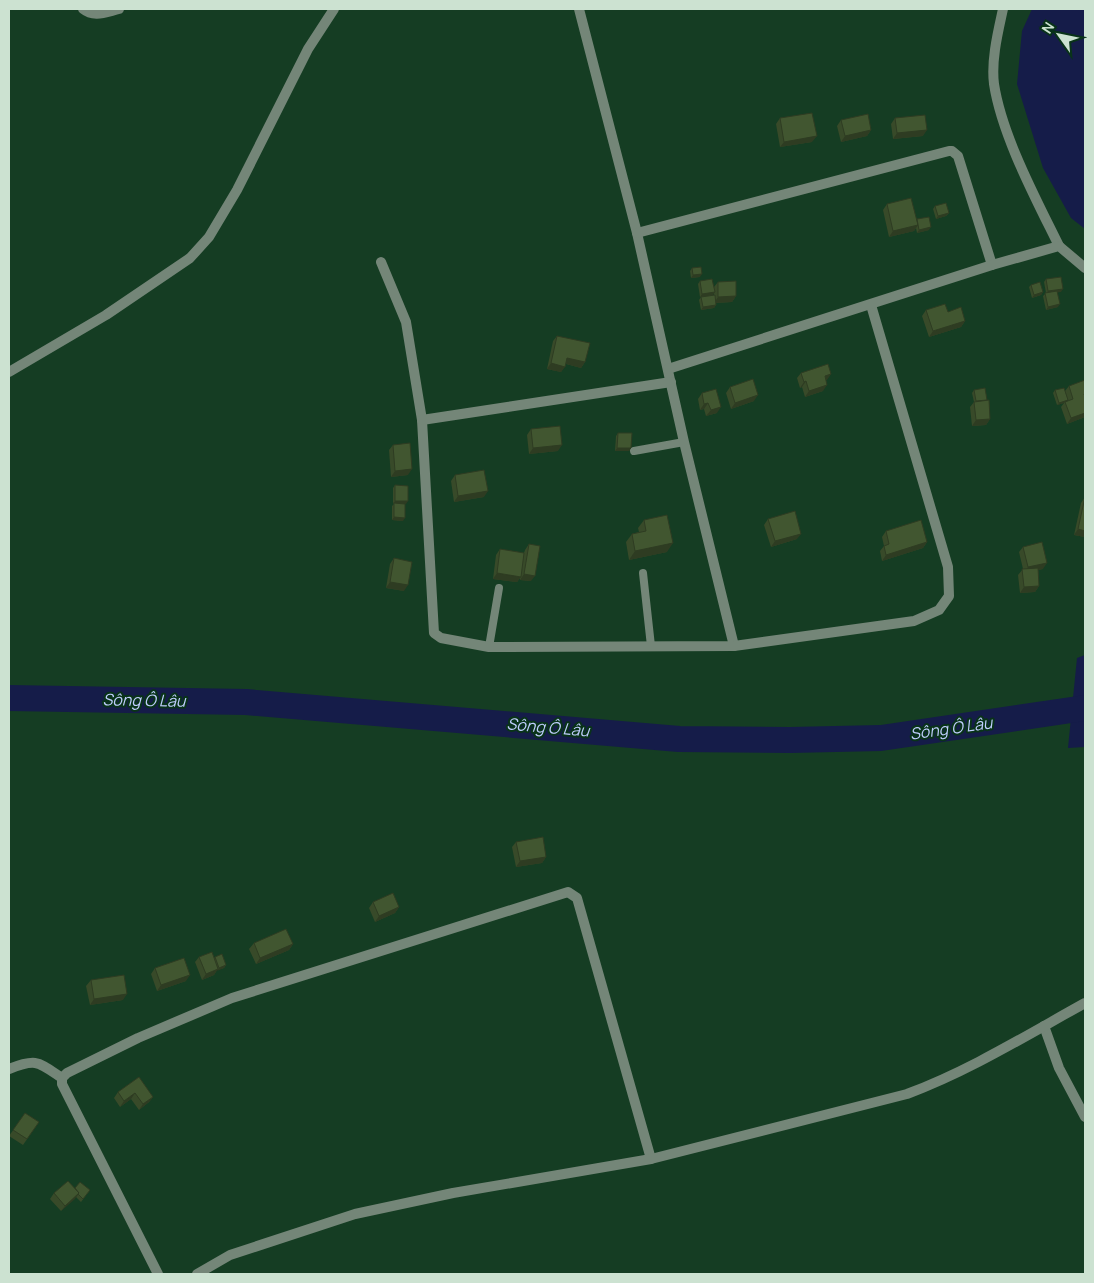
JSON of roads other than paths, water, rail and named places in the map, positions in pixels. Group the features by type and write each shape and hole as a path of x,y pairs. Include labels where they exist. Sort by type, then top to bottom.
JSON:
{"street":[{"path":"82,9 88,13 98,14 119,9"},
{"path":"9,372 106,315 190,258 209,236 237,190 308,49 334,9"},
{"path":"579,9 637,233 684,442 734,646"},
{"path":"1003,9 995,53 994,83 1007,130 1021,166 1059,246 1085,268"},
{"path":"637,233 949,150 958,156 992,265"},
{"path":"668,368 992,265 1059,246"},
{"path":"380,262 406,322 422,420 434,633 441,638 489,647 734,646 914,621 939,610 949,596 948,567 871,305"},
{"path":"422,420 671,382"},
{"path":"158,1274 62,1084 62,1078 67,1072 138,1038 232,998 568,892 577,898 651,1159"},
{"path":"197,1274 230,1254 355,1214 453,1193 651,1159 907,1094 936,1084 1085,1003"},
{"path":"1044,1026 1059,1068 1085,1117"},
{"path":"9,1069 27,1062 33,1062 44,1066 62,1078"}],"lane":[{"path":"634,451 684,442"},
{"path":"643,573 651,646"},
{"path":"489,647 499,588"}],"waterway":[{"name":"Sông Ô Lâu","path":"9,698 246,702 679,739 790,740 881,738 1085,708"}]}
